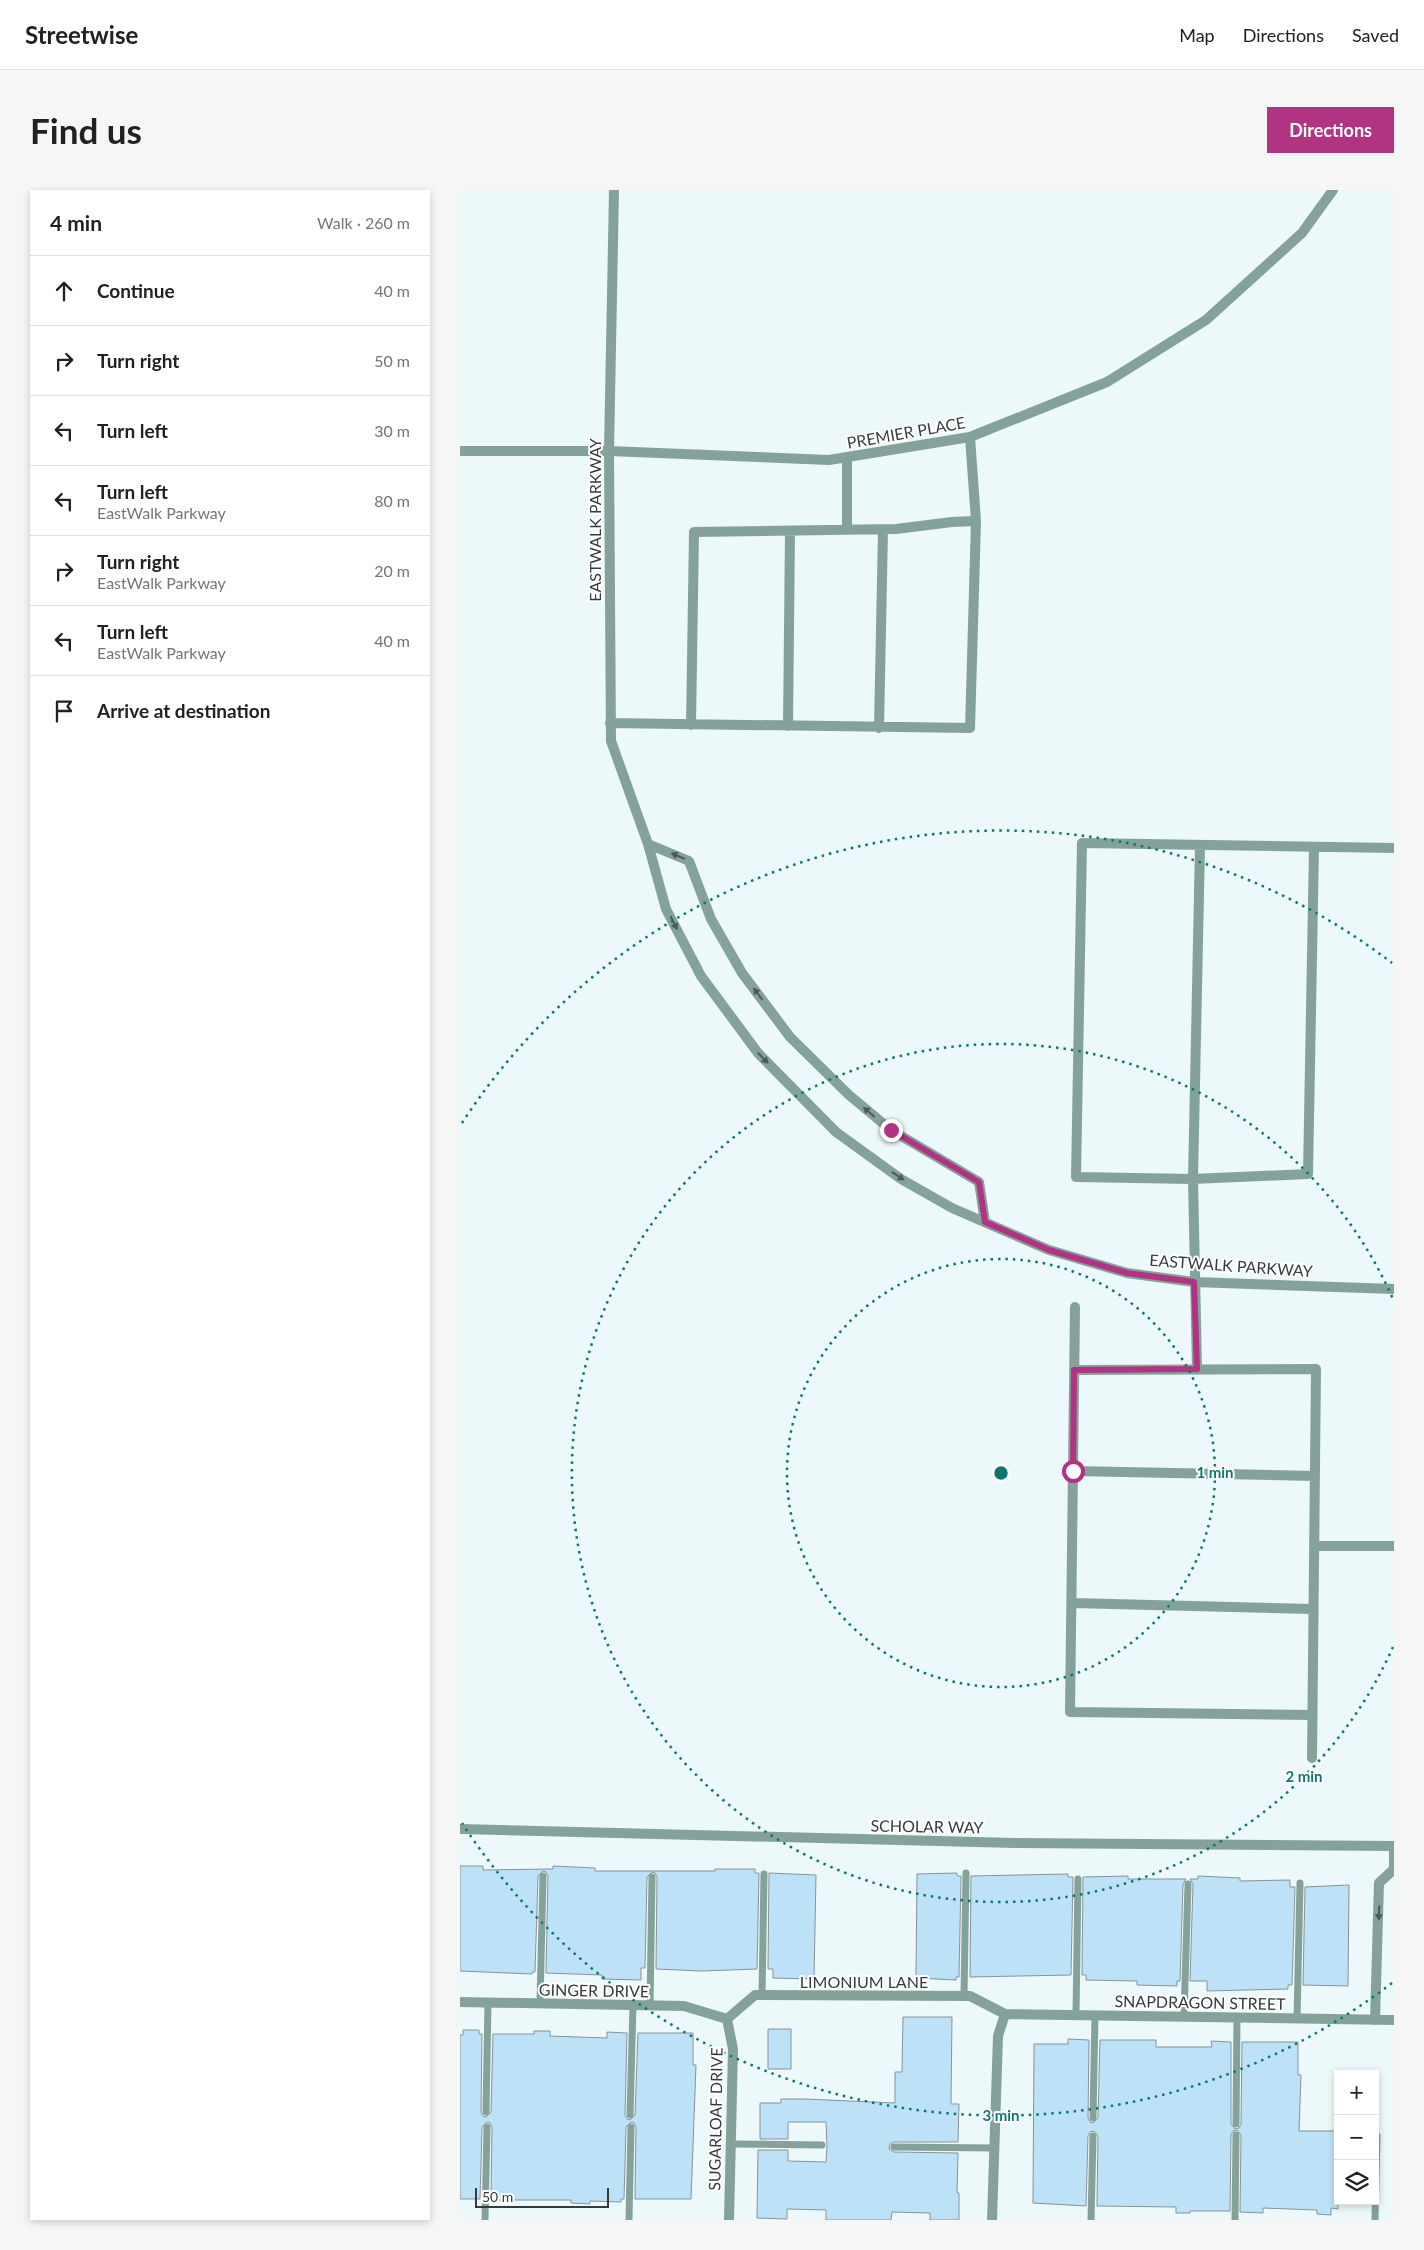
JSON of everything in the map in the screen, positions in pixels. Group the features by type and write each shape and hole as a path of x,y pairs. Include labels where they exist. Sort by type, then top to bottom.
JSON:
{"street":[{"name":"EASTWALK PARKWAY","path":"614,190 609,451 611,741 648,844 666,909 701,976 758,1053 836,1132 901,1179 952,1208 1049,1250 1127,1273 1194,1282 1394,1289"},
{"name":"PREMIER PLACE","path":"460,451 609,451 829,460 970,437 1106,382 1206,320 1302,233 1333,190"},
{"path":"610,723 970,728 976,521 970,437"},
{"path":"847,457 847,530"},
{"path":"691,725 694,532 882,530 976,521"},
{"path":"879,728 882,530"},
{"path":"788,726 790,531"},
{"path":"1314,847 1308,1174 1193,1179 1076,1177 1082,843 1394,848"},
{"path":"648,844 689,861 711,919 742,973 790,1037 849,1094 891,1130 979,1182 985,1222"},
{"path":"1197,1369 1193,1179 1200,846"},
{"path":"1075,1308 1070,1712 1312,1715"},
{"path":"1074,1370 1316,1369 1312,1758"},
{"path":"1073,1471 1314,1476"},
{"path":"1314,1546 1394,1546"},
{"path":"1072,1603 1313,1609"},
{"name":"SCHOLAR WAY","path":"460,1829 1015,1843 1394,1846"},
{"path":"1376,2020 1379,1883 1394,1871 1394,1852"},
{"name":"LIMONIUM LANE","path":"727,2019 755,1995 970,1996 1005,2014"},
{"name":"GINGER DRIVE","path":"460,2002 684,2006 727,2019"},
{"path":"992,2220 998,2036 1005,2014"},
{"name":"SNAPDRAGON STREET","path":"1005,2014 1394,2020"},
{"name":"SUGARLOAF DRIVE","path":"727,2019 733,2048 729,2220"}],"lane":[{"path":"964,1996 966,1873"},
{"path":"762,1996 764,1874"},
{"path":"540,2004 543,1876"},
{"path":"650,2006 652,1877"},
{"path":"1076,2015 1078,1879"},
{"path":"1297,2018 1300,1883"},
{"path":"1184,2016 1188,1884"},
{"path":"486,2112 488,2003"},
{"path":"630,2115 633,2005"},
{"path":"1093,2118 1095,2015"},
{"path":"1236,2124 1237,2018"},
{"path":"485,2220 487,2127"},
{"path":"629,2220 630,2128"},
{"path":"1235,2220 1236,2135"},
{"path":"1091,2220 1093,2136"},
{"path":"731,2144 822,2145"},
{"path":"894,2147 995,2148"},
{"path":"1375,2220 1376,2160"}],"building":[{"path":"460,1866 483,1866 483,1870 553,1869 553,1866 595,1868 595,1871 755,1869 755,1873 759,1873 757,1969 702,1971 656,1969 657,1877 652,1872 647,1877 645,1968 641,1968 641,1980 602,1979 602,1975 546,1973 548,1876 543,1871 538,1876 535,1972 532,1972 532,1974 460,1971"},
{"path":"769,1873 816,1875 814,1979 773,1978 773,1969 768,1969"},
{"path":"957,1873 957,1876 961,1876 959,1977 956,1977 956,1980 916,1978 917,1874"},
{"path":"1068,1874 1068,1877 1073,1877 1071,1975 970,1977 971,1876"},
{"path":"1128,1876 1128,1879 1186,1879 1183,1884 1180,1981 1177,1981 1177,1986 1137,1985 1137,1981 1086,1980 1086,1975 1082,1975 1083,1877"},
{"path":"1198,1876 1240,1878 1240,1881 1290,1880 1290,1887 1295,1887 1292,1985 1288,1985 1288,1989 1207,1991 1207,1981 1190,1981 1193,1884 1190,1879 1198,1879"},
{"path":"1349,1885 1348,1986 1303,1985 1305,1887"},
{"path":"903,2017 952,2017 951,2104 959,2104 958,2142 894,2142 890,2144 889,2149 894,2152 958,2153 957,2193 959,2193 959,2220 930,2220 930,2213 892,2212 891,2220 826,2220 826,2210 787,2209 787,2219 757,2218 758,2150 788,2150 788,2161 826,2162 827,2146 826,2122 788,2122 788,2139 760,2139 760,2103 781,2103 781,2099 805,2099 895,2103 895,2072 902,2072"},
{"path":"768,2029 791,2029 791,2069 768,2069"},
{"path":"463,2030 479,2030 479,2034 482,2034 481,2112 486,2117 491,2112 493,2034 534,2034 534,2031 550,2031 550,2036 607,2038 607,2032 627,2033 625,2115 630,2120 635,2115 638,2033 693,2033 693,2065 696,2065 691,2199 635,2199 636,2127 631,2122 626,2127 624,2199 621,2199 621,2202 590,2201 590,2204 571,2203 571,2200 491,2200 492,2127 487,2122 482,2127 480,2199 460,2199 460,2035 463,2035"},
{"path":"1068,2039 1089,2040 1088,2118 1093,2123 1098,2118 1100,2040 1156,2040 1156,2047 1212,2047 1211,2041 1231,2042 1231,2124 1235,2129 1239,2128 1241,2124 1242,2042 1298,2042 1298,2075 1301,2075 1299,2131 1334,2131 1334,2205 1338,2205 1338,2209 1331,2208 1331,2215 1317,2214 1317,2210 1263,2208 1263,2213 1240,2212 1241,2135 1237,2130 1233,2131 1231,2135 1230,2211 1176,2213 1176,2207 1097,2206 1098,2136 1094,2131 1090,2132 1088,2136 1086,2206 1033,2203 1034,2044 1068,2044"}],"route":[{"path":"891,1130 937,1159 979,1182 985,1222 1049,1250 1127,1273 1194,1282 1197,1369 1074,1370 1073,1471"}]}
